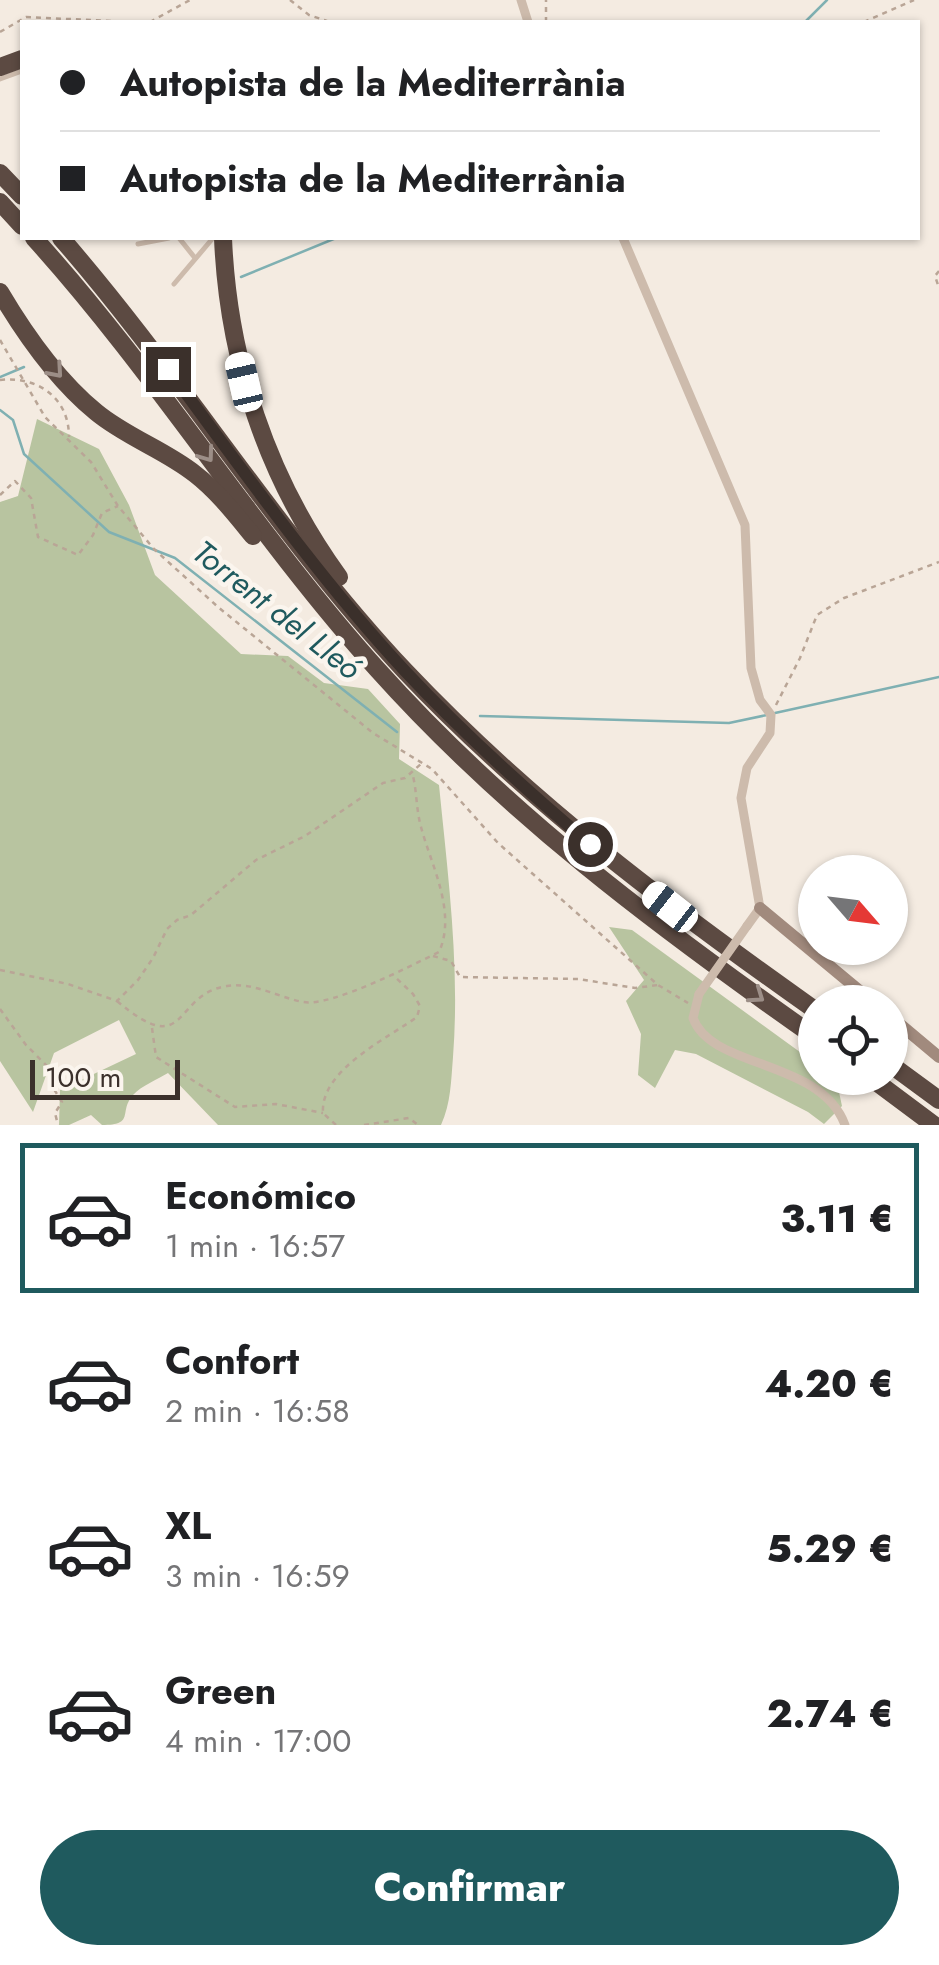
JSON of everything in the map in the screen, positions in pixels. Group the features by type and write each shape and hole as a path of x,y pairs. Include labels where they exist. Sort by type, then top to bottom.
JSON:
{"highway":[{"path":"0,173 20,194"},
{"path":"0,202 20,224"},
{"path":"36,240 106,319 311,592 419,715 546,836 698,954 798,1025"},
{"path":"63,240 168,369 340,595 406,672 515,779 590,844 670,907 798,998"},
{"path":"223,240 231,322 244,382 283,485 326,558 442,707"},
{"path":"0,292 54,369 88,404 195,474 226,503 357,664 474,786 628,916 698,954"},
{"path":"908,1077 939,1100"},
{"path":"894,1095 934,1125"}],"street":[{"path":"624,240 745,525 751,668 760,700 771,715 770,733 747,768 741,798 760,908 853,985"},
{"path":"760,908 699,994 694,1006 695,1022 704,1036 808,1085 836,1108 846,1125"},
{"path":"908,1031 939,1057"}],"lane":[{"path":"138,244 158,240"},
{"path":"181,240 195,258"},
{"path":"174,284 212,240"}],"path":[{"path":"154,20 190,0"},
{"path":"290,0 309,15 324,20"},
{"path":"869,20 914,0"},
{"path":"22,20 79,20"},
{"path":"939,271 935,276 939,288"},
{"path":"0,340 45,417 91,462 118,506 154,549 218,607 372,733 432,769 498,843 658,986 694,1006"},
{"path":"0,380 22,378 40,385 60,404 69,422 69,438"},
{"path":"0,495 16,482 32,498 38,537 78,555 102,513 118,506"},
{"path":"771,715 817,615 844,598 939,562"},
{"path":"118,1001 138,980 167,929 177,920 192,915 256,860 305,836 382,782 404,778 422,764"},
{"path":"0,970 68,984 118,1001 152,1027 168,1026 197,1002 226,986 253,986 304,1002 320,1002 432,956 440,952 444,942 444,917 440,886 420,824 412,772"},
{"path":"432,956 451,961 460,976 578,980 635,988 658,986"},
{"path":"322,1112 326,1092 346,1068 375,1042 417,1017 420,1006 392,974"},
{"path":"0,1009 26,1045 52,1070 52,1086 62,1102 55,1113 58,1125"},
{"path":"152,1027 156,1057 236,1107 276,1104 322,1112 336,1125"},
{"path":"364,1125 410,1118 418,1125"}],"green space":[{"path":"37,419 99,449 129,505 155,575 241,654 288,656 324,683 368,689 400,724 399,759 439,785 455,989 451,1083 441,1125 218,1125 168,1073 133,1095 119,1123 102,1125 91,1115 59,1125 60,1090 136,1054 119,1020 54,1053 33,1112 0,1061 0,502 18,496"},
{"path":"609,927 632,930 798,1051 798,1095 840,1095 842,1106 824,1124 696,1054 675,1050 655,1088 638,1075 641,1034 626,1001 644,980"}],"waterway":[{"path":"807,20 827,0"},
{"path":"241,277 331,240"},
{"path":"0,377 24,367"},
{"name":"Torrent del Lleó","path":"0,410 13,420 24,454 109,532 175,558 397,732"},
{"name":"Torrent del Lleó","path":"775,713 939,677"},
{"name":"Torrent del Lleó","path":"480,716 729,723 767,715"}],"route":[{"path":"168,369 308,556 406,672 515,779 590,844"}]}
